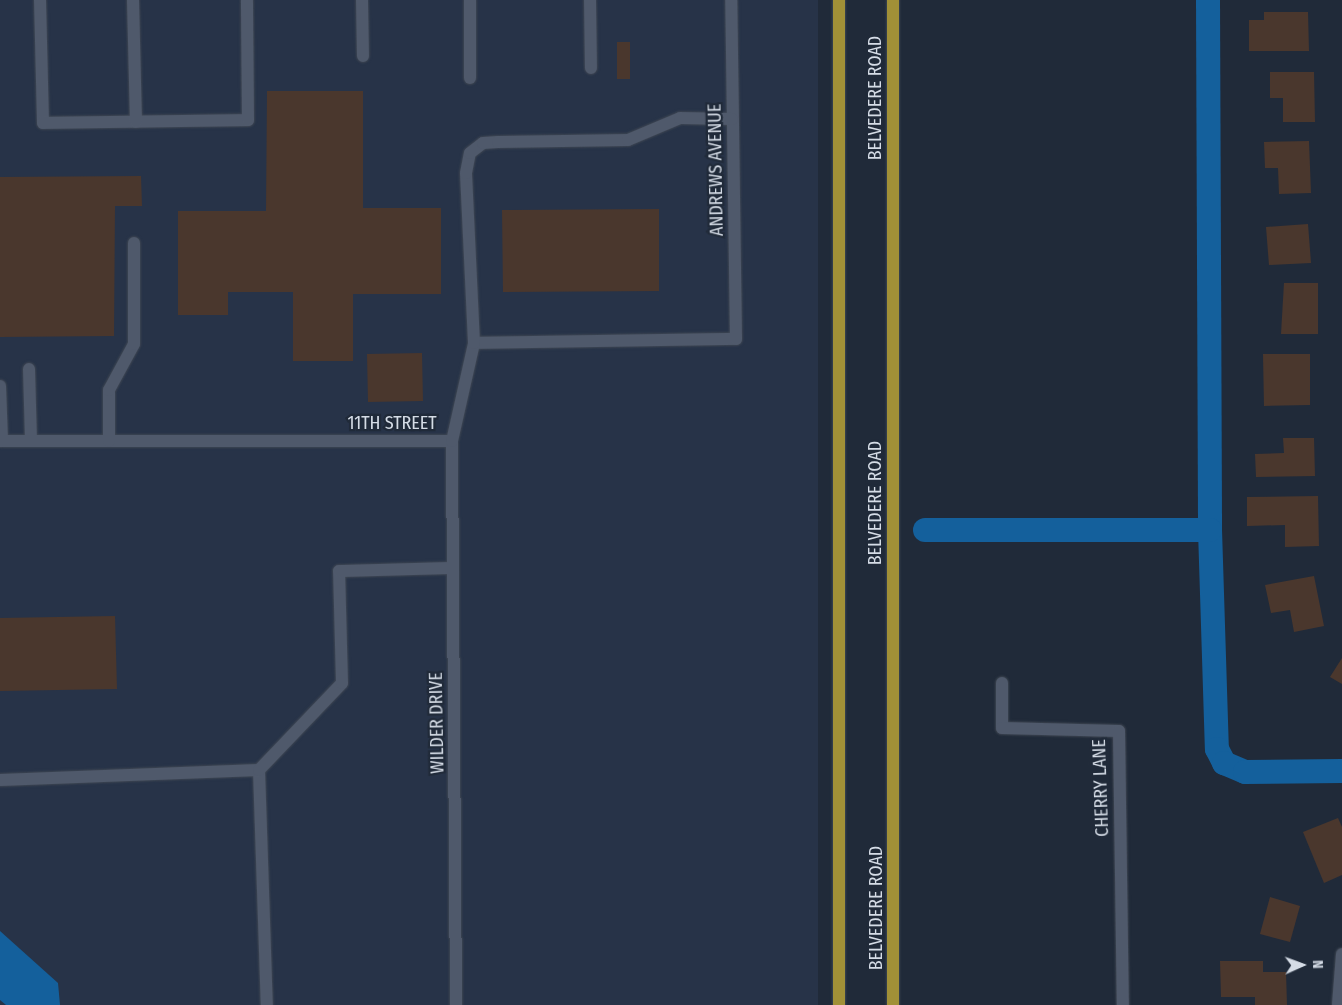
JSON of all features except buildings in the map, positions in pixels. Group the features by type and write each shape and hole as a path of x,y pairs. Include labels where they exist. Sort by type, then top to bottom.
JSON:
{"main road":[{"name":"BELVEDERE ROAD","path":"839,1005 840,0"},
{"name":"BELVEDERE ROAD","path":"893,0 893,1005"}],"street":[{"path":"40,0 43,124 248,120 247,0"},
{"path":"134,0 136,122"},
{"path":"362,0 363,56"},
{"path":"470,0 470,78"},
{"path":"590,0 591,68"},
{"name":"ANDREWS AVENUE","path":"474,342 736,339 731,0"},
{"name":"11TH STREET","path":"1,442 452,441 474,342 466,173 470,153 482,143 628,140 680,118 732,119"},
{"path":"109,442 109,390 134,344 134,243"},
{"path":"30,369 30,442"},
{"path":"0,386 1,442"},
{"name":"WILDER DRIVE","path":"452,441 456,1005"},
{"path":"0,780 259,770 342,683 339,571 453,568"},
{"name":"CHERRY LANE","path":"1002,683 1002,728 1119,731 1123,1005"},
{"path":"259,770 267,1005"},
{"path":"1338,1005 1342,954"}],"shaded area":[{"path":"0,0 818,0 818,1005 0,1005"}],"water":[{"path":"0,931 58,983 60,1005 6,1005 0,1000"}],"waterway":[{"path":"1208,0 1210,530 1217,749 1224,763 1245,772 1342,771"},
{"path":"925,530 1210,530"}]}
